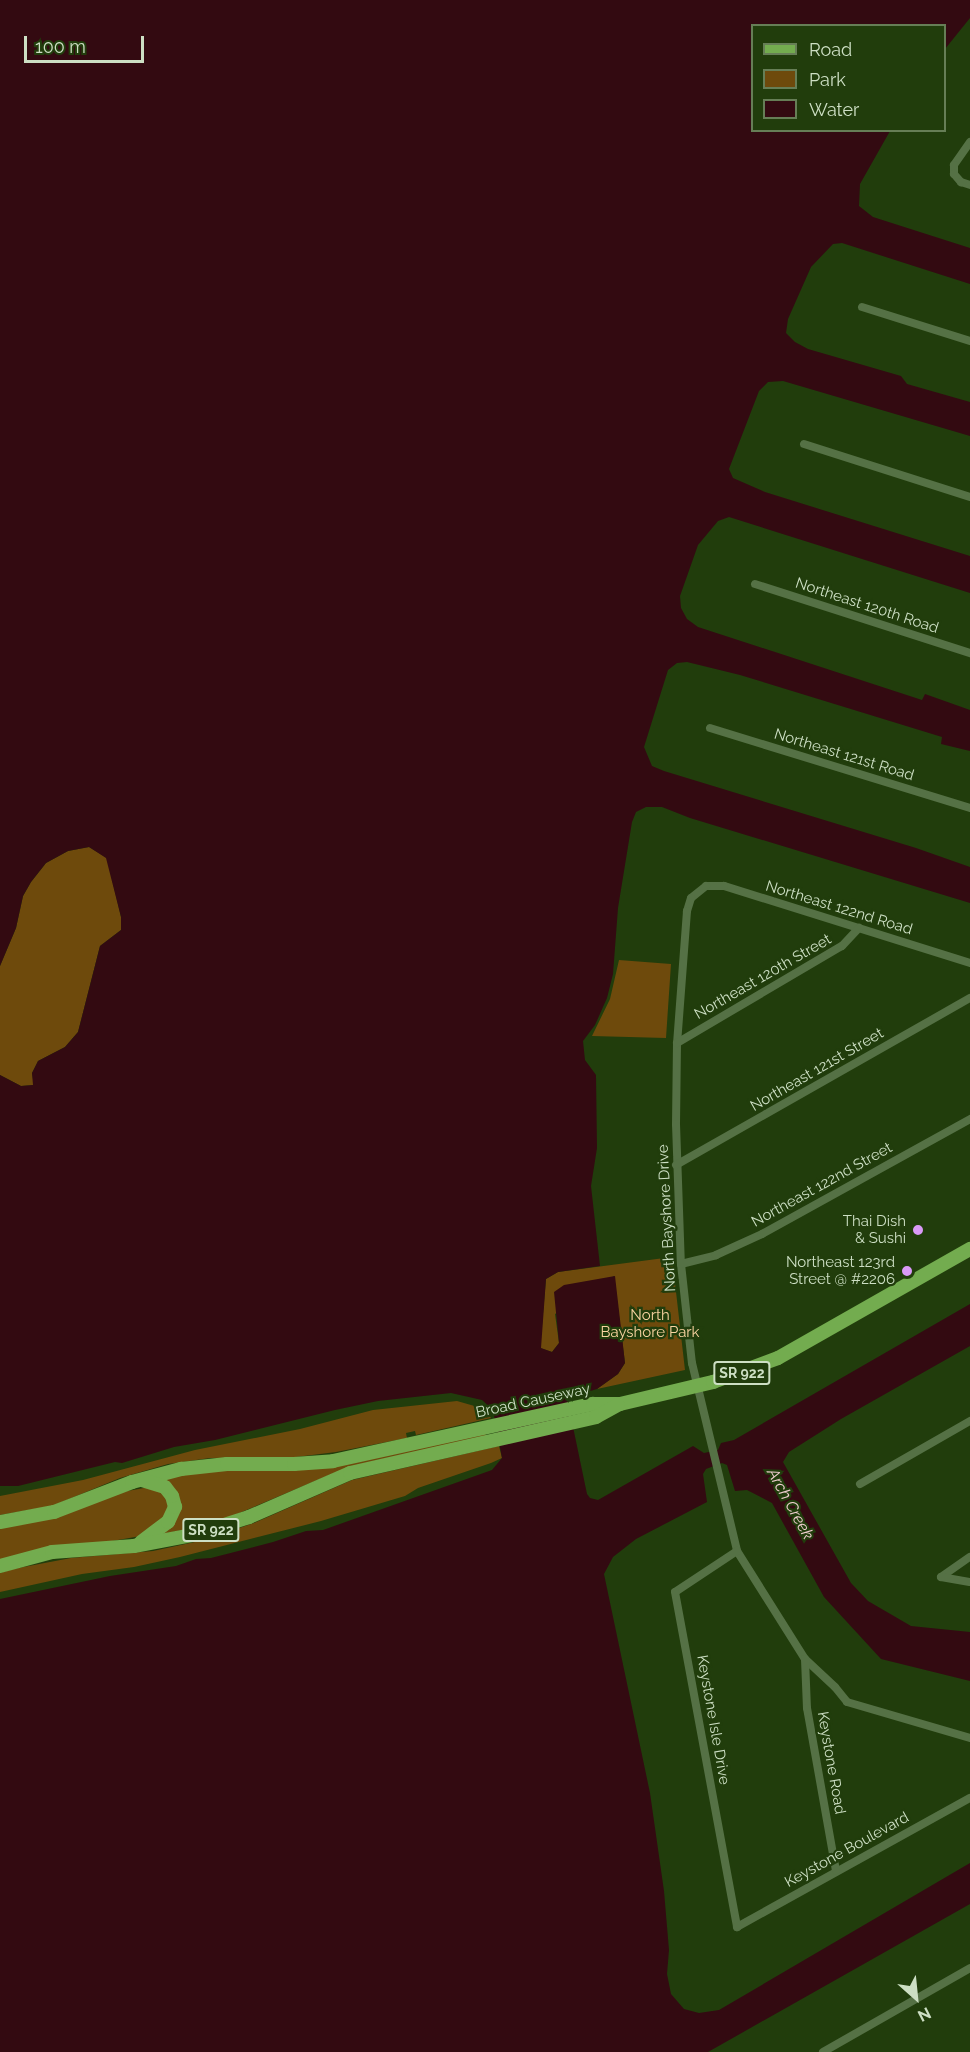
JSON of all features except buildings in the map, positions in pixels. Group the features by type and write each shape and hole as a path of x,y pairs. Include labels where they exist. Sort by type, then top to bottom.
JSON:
{"main road":[{"name":"SR 922","path":"696,1387 778,1358 970,1250"},
{"name":"Broad Causeway","path":"0,1566 52,1552 177,1539 224,1526 350,1473 485,1435 578,1414 593,1404 620,1404 696,1387"},
{"name":"Broad Causeway","path":"0,1522 54,1512 140,1480 199,1466 333,1461 485,1435"},
{"path":"134,1545 154,1534 168,1522 175,1507 172,1496 165,1487 140,1480"}],"street":[{"path":"966,184 954,174 954,165 970,141"},
{"path":"862,307 970,341"},
{"path":"804,444 970,497"},
{"name":"Northeast 120th Road","path":"755,584 970,653"},
{"name":"Northeast 121st Road","path":"710,728 970,808"},
{"name":"Northeast 122nd Road","path":"700,890 717,884 970,963"},
{"name":"North Bayshore Drive","path":"700,890 692,898 687,911 677,1043 676,1165 681,1264 696,1387 737,1551 806,1659 847,1702 970,1738"},
{"name":"Northeast 120th Street","path":"677,1043 842,946 859,928"},
{"name":"Northeast 121st Street","path":"676,1165 970,998"},
{"name":"Northeast 122nd Street","path":"681,1264 716,1255 762,1234 970,1119"},
{"path":"860,1484 970,1421"},
{"name":"Keystone Isle Drive","path":"737,1551 675,1592 737,1926"},
{"path":"970,1557 941,1577 970,1582"},
{"name":"Keystone Road","path":"806,1659 807,1708 836,1870"},
{"name":"Keystone Boulevard","path":"737,1926 970,1798"},
{"path":"823,2052 970,1968"}],"green space":[{"path":"89,847 107,858 121,917 121,930 100,946 78,1032 65,1047 38,1061 32,1073 34,1085 21,1086 0,1075 0,966 16,928 23,896 31,882 46,863 68,851"},
{"path":"619,960 671,964 666,1038 592,1036 610,999"},
{"name":"North Bayshore Park","path":"672,1257 685,1370 597,1389 618,1374 625,1363 614,1276 555,1314 559,1343 552,1352 540,1348 546,1279 558,1272"},
{"path":"457,1401 485,1409 491,1418 416,1435 415,1431 406,1433 407,1438 336,1452 296,1457 210,1458 168,1464 120,1478 52,1506 0,1515 0,1496 83,1480 195,1450 300,1429 373,1410"},
{"path":"485,1432 486,1436 334,1473 213,1524 157,1535 175,1517 160,1479 198,1471 277,1469"},
{"path":"499,1446 502,1458 491,1463 418,1488 405,1496 321,1521 180,1557 134,1567 82,1574 0,1592 0,1573 13,1569 71,1558 153,1551 204,1540 254,1523 352,1480"},
{"path":"155,1486 163,1489 171,1509 146,1535 0,1561 0,1526 111,1494"}],"water":[{"name":"Arch Creek","path":"0,0 970,0 970,18 946,48 946,24 751,24 751,132 889,132 860,184 859,206 873,217 970,248 970,284 842,243 833,244 811,267 788,319 786,333 795,342 808,349 901,376 907,384 970,402 970,436 783,381 768,382 759,391 729,469 733,478 765,492 970,556 970,593 729,517 718,521 698,545 680,596 681,608 687,619 698,627 922,700 925,694 970,710 970,751 941,744 942,737 740,675 687,662 677,663 668,670 644,747 652,766 664,771 916,848 970,867 970,903 690,818 662,807 646,807 636,812 632,822 618,908 613,974 607,998 595,1025 583,1041 585,1060 596,1075 597,1148 591,1186 600,1266 558,1272 546,1279 541,1348 552,1352 559,1343 554,1292 564,1285 615,1276 625,1363 618,1374 597,1389 567,1398 587,1494 590,1498 598,1500 693,1446 704,1453 718,1450 721,1443 734,1440 970,1304 970,1346 841,1419 789,1452 783,1462 851,1583 868,1601 911,1626 970,1632 970,1681 881,1659 824,1597 772,1503 747,1490 735,1491 727,1465 722,1463 706,1469 703,1474 707,1502 636,1539 613,1557 604,1574 650,1793 664,1891 669,1950 667,1974 671,1994 684,2009 699,2013 719,2010 970,1863 970,1904 708,2052 0,2052 0,1599 110,1576 176,1566 196,1559 211,1558 273,1542 306,1531 323,1530 492,1470 502,1458 493,1410 482,1400 451,1393 378,1401 215,1440 174,1447 122,1463 115,1462 18,1486 0,1486 0,1075 21,1086 33,1085 32,1073 38,1061 65,1047 78,1032 100,946 121,930 121,917 106,858 89,847 68,851 46,863 23,896 16,928 0,966"}],"place":[{"name":"Thai Dish & Sushi","path":"918,1230"},
{"name":"Northeast 123rd Street @ #2206","path":"907,1271"}]}
